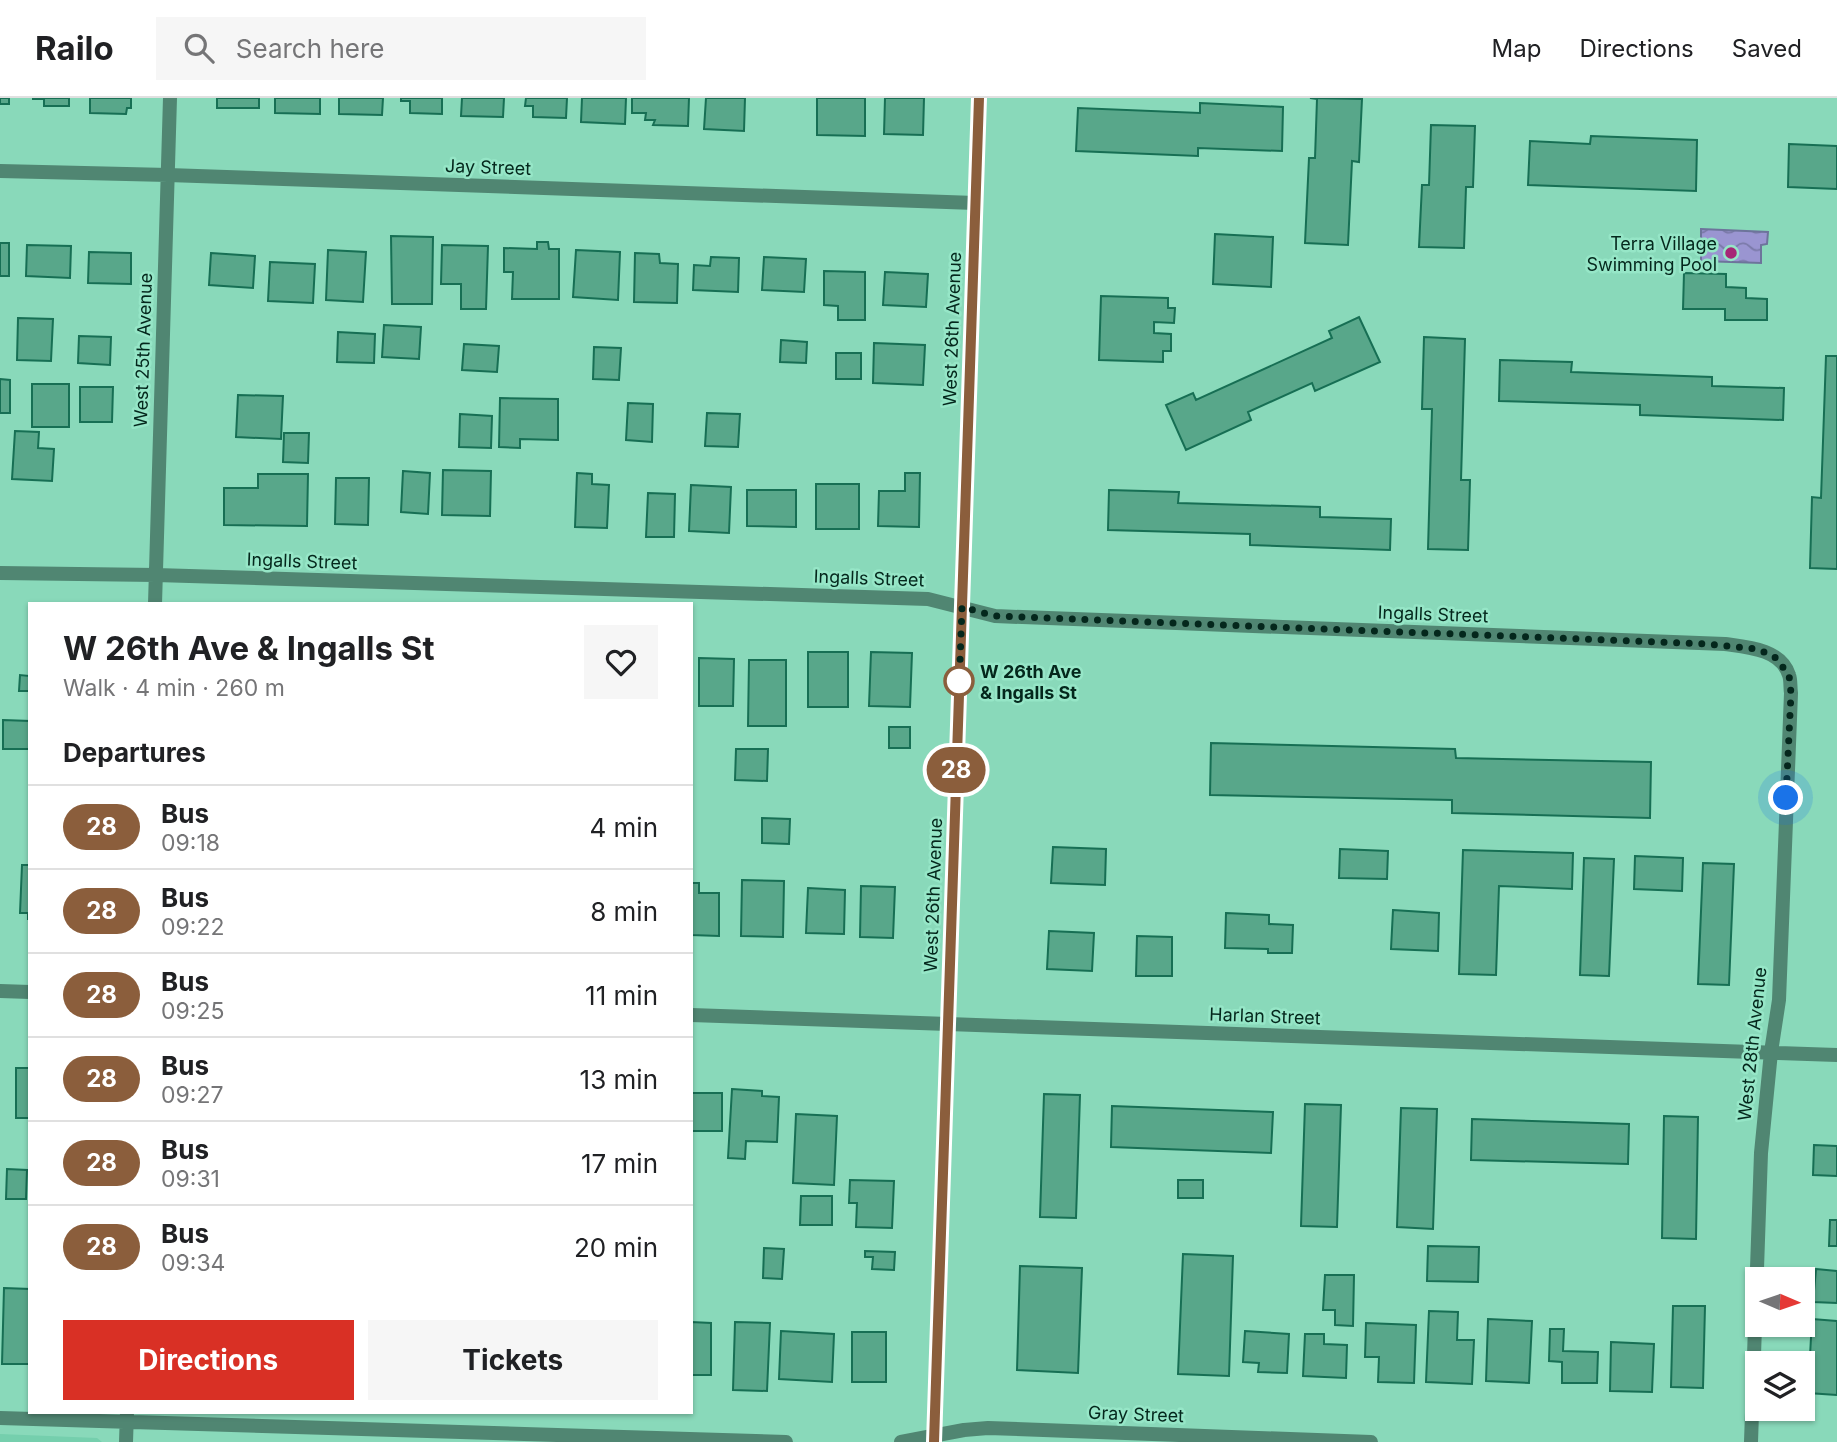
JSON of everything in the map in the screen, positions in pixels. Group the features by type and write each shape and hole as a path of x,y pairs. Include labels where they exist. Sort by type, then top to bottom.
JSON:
{"street":[{"name":"West 25th Avenue","path":"155,602 170,98"},
{"name":"West 26th Avenue","path":"934,1439 979,98"},
{"name":"Jay Street","path":"0,171 975,202"},
{"name":"Ingalls Street","path":"0,573 156,575 929,598 995,616 1725,644 1756,649 1774,656"},
{"name":"West 28th Avenue","path":"1751,1442 1761,1153 1779,1000 1791,693 1789,675 1774,656"},
{"path":"0,991 28,992"},
{"name":"Harlan Street","path":"693,1015 1837,1055"},
{"path":"0,1418 126,1418 786,1442"},
{"path":"126,1418 126,1442"},
{"name":"Gray Street","path":"901,1442 934,1439 964,1430 988,1428 1371,1442"}],"shaded area":[{"path":"0,1434 97,1438 102,1442 0,1442"}],"water":[{"name":"Terra Village Swimming Pool","path":"1701,229 1768,232 1767,244 1761,245 1761,263 1701,261"}],"building":[{"path":"0,98 9,98 9,104 0,104"},
{"path":"33,98 69,98 69,106 44,106 44,99"},
{"path":"90,98 131,98 131,108 127,108 126,114 90,113"},
{"path":"217,98 259,98 259,108 217,108"},
{"path":"275,98 320,98 320,114 275,113"},
{"path":"339,98 383,98 382,115 339,114"},
{"path":"401,98 442,98 442,114 410,113 410,101 401,101"},
{"path":"462,98 504,98 503,117 461,116"},
{"path":"526,98 567,98 566,118 533,117 533,106 525,106"},
{"path":"582,98 626,98 625,124 581,122"},
{"path":"632,98 689,98 688,126 653,125 655,120 645,120 646,113 632,113"},
{"path":"706,98 745,98 744,131 704,129"},
{"path":"817,98 865,98 865,136 817,135"},
{"path":"885,98 924,98 923,135 884,134"},
{"path":"1310,98 1362,99 1359,162 1352,161 1348,245 1305,243 1309,158 1315,158 1317,99"},
{"path":"1200,103 1283,107 1282,151 1198,148 1198,156 1076,151 1078,108 1200,113"},
{"path":"1431,125 1475,126 1473,187 1466,187 1464,248 1419,247 1422,185 1429,185"},
{"path":"1591,136 1697,140 1696,191 1528,185 1530,141 1590,144"},
{"path":"1789,144 1837,146 1837,189 1788,187"},
{"path":"1215,234 1273,237 1271,287 1213,284"},
{"path":"391,236 433,237 432,304 392,304"},
{"path":"537,242 548,242 549,249 559,249 559,299 512,299 513,272 504,272 504,248 537,249"},
{"path":"0,243 9,243 9,276 0,276"},
{"path":"27,245 71,246 70,278 26,276"},
{"path":"442,245 488,246 486,309 461,309 461,284 441,284"},
{"path":"328,250 366,252 363,302 326,300"},
{"path":"576,250 620,252 618,300 573,297"},
{"path":"89,252 131,253 131,284 88,283"},
{"path":"211,253 255,256 253,288 209,285"},
{"path":"635,253 659,254 660,263 678,264 677,303 634,302"},
{"path":"711,257 739,258 738,292 693,290 694,265 710,266"},
{"path":"764,257 806,259 804,292 762,290"},
{"path":"270,262 315,264 313,303 268,301"},
{"path":"824,271 865,272 865,320 838,320 838,306 824,305"},
{"path":"885,272 928,274 926,307 883,305"},
{"path":"1684,273 1726,274 1726,287 1746,288 1746,298 1767,299 1767,320 1725,320 1725,309 1683,309"},
{"path":"1101,296 1168,298 1168,308 1175,308 1174,323 1154,322 1154,333 1171,334 1171,351 1163,351 1163,362 1099,360"},
{"path":"1359,317 1380,362 1315,391 1312,383 1248,412 1251,420 1186,450 1166,405 1193,393 1196,400 1332,338 1329,331"},
{"path":"18,318 53,319 51,361 17,360"},
{"path":"384,325 421,327 419,359 382,357"},
{"path":"338,332 375,334 374,363 337,362"},
{"path":"79,336 111,337 110,365 78,363"},
{"path":"1424,337 1465,339 1461,480 1470,480 1468,550 1428,549 1432,409 1422,409"},
{"path":"781,340 807,342 806,363 780,362"},
{"path":"874,343 925,345 923,385 873,383"},
{"path":"464,344 499,346 497,372 462,370"},
{"path":"594,347 621,348 619,380 593,379"},
{"path":"836,353 861,353 861,379 836,379"},
{"path":"1826,356 1837,356 1837,569 1810,568 1812,497 1821,498"},
{"path":"1500,360 1572,362 1571,372 1712,377 1712,386 1784,388 1783,420 1640,415 1640,405 1499,401"},
{"path":"0,379 10,380 10,413 0,413"},
{"path":"32,384 69,384 69,427 32,427"},
{"path":"80,387 113,387 112,422 80,422"},
{"path":"238,395 283,396 281,439 236,437"},
{"path":"500,398 558,399 558,440 520,439 520,448 499,447"},
{"path":"628,403 653,404 652,442 626,440"},
{"path":"707,413 740,414 738,447 705,446"},
{"path":"460,414 492,416 491,448 459,447"},
{"path":"15,431 39,432 38,448 54,449 52,481 12,479"},
{"path":"284,433 309,433 308,463 283,462"},
{"path":"443,470 491,471 490,516 442,515"},
{"path":"403,471 430,473 428,514 401,512"},
{"path":"577,473 592,474 592,484 609,485 607,528 575,527"},
{"path":"905,473 920,473 919,527 878,526 879,491 905,491"},
{"path":"258,474 308,474 307,526 224,525 224,488 258,488"},
{"path":"336,478 369,478 368,525 335,524"},
{"path":"816,484 859,484 859,529 816,529"},
{"path":"691,485 731,487 729,533 689,531"},
{"path":"747,490 796,490 796,527 747,526"},
{"path":"1109,490 1179,492 1178,503 1320,507 1320,517 1391,519 1390,550 1250,545 1250,534 1108,530"},
{"path":"648,493 675,494 674,537 646,537"},
{"path":"808,652 848,652 848,707 808,707"},
{"path":"871,652 912,653 910,707 869,706"},
{"path":"699,658 734,659 733,706 699,706"},
{"path":"749,660 786,660 786,726 748,726"},
{"path":"20,675 28,676 28,691 19,691"},
{"path":"3,720 28,721 28,749 3,749"},
{"path":"889,727 910,727 910,748 889,748"},
{"path":"1211,743 1455,749 1456,758 1651,762 1650,818 1452,813 1452,800 1210,795"},
{"path":"736,749 768,749 767,781 735,780"},
{"path":"762,818 790,819 789,844 762,843"},
{"path":"1053,847 1106,849 1105,885 1051,883"},
{"path":"1340,849 1388,851 1387,879 1339,878"},
{"path":"1463,850 1573,853 1572,889 1499,886 1496,975 1459,974"},
{"path":"1635,856 1683,858 1682,891 1634,889"},
{"path":"1584,858 1614,859 1609,976 1580,975"},
{"path":"1703,863 1734,864 1729,985 1698,984"},
{"path":"22,865 28,865 28,913 20,913"},
{"path":"742,880 784,881 783,937 741,936"},
{"path":"693,883 699,883 699,893 719,893 719,936 693,935"},
{"path":"861,886 895,887 893,938 860,937"},
{"path":"808,888 845,890 844,934 806,933"},
{"path":"1393,910 1439,913 1438,951 1391,949"},
{"path":"1226,913 1269,915 1269,924 1293,925 1292,953 1268,953 1268,949 1225,948"},
{"path":"1049,931 1094,933 1092,971 1047,969"},
{"path":"1137,936 1172,937 1172,976 1136,976"},
{"path":"16,1068 28,1068 28,1118 16,1118"},
{"path":"732,1089 762,1091 762,1096 779,1097 777,1142 746,1141 745,1159 728,1158"},
{"path":"693,1093 722,1093 722,1131 693,1131"},
{"path":"1044,1094 1080,1095 1076,1218 1040,1217"},
{"path":"1305,1104 1341,1105 1337,1227 1301,1226"},
{"path":"1112,1106 1273,1112 1271,1153 1111,1147"},
{"path":"1401,1108 1437,1109 1433,1229 1397,1227"},
{"path":"796,1114 837,1116 834,1185 793,1183"},
{"path":"1664,1116 1698,1117 1696,1239 1662,1238"},
{"path":"1472,1119 1629,1124 1628,1164 1471,1160"},
{"path":"1814,1145 1837,1146 1837,1176 1813,1175"},
{"path":"7,1169 27,1170 26,1199 6,1199"},
{"path":"850,1180 894,1181 892,1228 856,1227 857,1203 849,1203"},
{"path":"1178,1180 1203,1180 1203,1198 1178,1198"},
{"path":"801,1196 832,1196 832,1225 800,1225"},
{"path":"1830,1220 1837,1220 1837,1246 1829,1246"},
{"path":"1428,1246 1479,1247 1478,1282 1427,1281"},
{"path":"764,1248 784,1249 782,1279 763,1278"},
{"path":"865,1251 895,1252 894,1270 872,1269 873,1257 865,1257"},
{"path":"1183,1254 1233,1256 1229,1376 1178,1374"},
{"path":"1020,1266 1082,1268 1078,1373 1017,1370"},
{"path":"1816,1269 1837,1271 1837,1303 1815,1302"},
{"path":"1325,1275 1354,1275 1353,1326 1335,1325 1335,1310 1323,1310"},
{"path":"4,1288 28,1289 28,1364 2,1364"},
{"path":"1673,1306 1705,1306 1703,1388 1671,1387"},
{"path":"1429,1311 1458,1312 1457,1340 1474,1340 1472,1384 1426,1382"},
{"path":"1488,1319 1532,1321 1529,1383 1486,1381"},
{"path":"1815,1319 1837,1321 1837,1395 1815,1393 1815,1351 1810,1351 1811,1337 1815,1337"},
{"path":"693,1322 711,1323 711,1375 693,1375"},
{"path":"735,1322 770,1323 767,1391 733,1390"},
{"path":"1366,1323 1416,1325 1414,1383 1378,1382 1379,1357 1365,1357"},
{"path":"1550,1329 1564,1329 1563,1351 1598,1352 1597,1383 1562,1383 1562,1362 1549,1361"},
{"path":"781,1331 834,1334 832,1382 779,1379"},
{"path":"1245,1331 1289,1334 1287,1373 1258,1372 1259,1363 1243,1362"},
{"path":"852,1332 886,1332 886,1382 852,1382"},
{"path":"1305,1334 1324,1334 1324,1344 1347,1345 1346,1378 1303,1376"},
{"path":"1611,1342 1654,1344 1652,1392 1610,1391"}],"bus line":[{"name":"28","path":"934,1442 979,98"}],"place":[{"name":"Terra Village Swimming Pool","path":"1731,253"},
{"name":"W 26th Ave & Ingalls St","path":"959,681"}],"route":[{"path":"959,681 959,689 962,607 990,616 1725,644 1756,649 1774,656 1789,675 1791,693 1786,798"}]}
